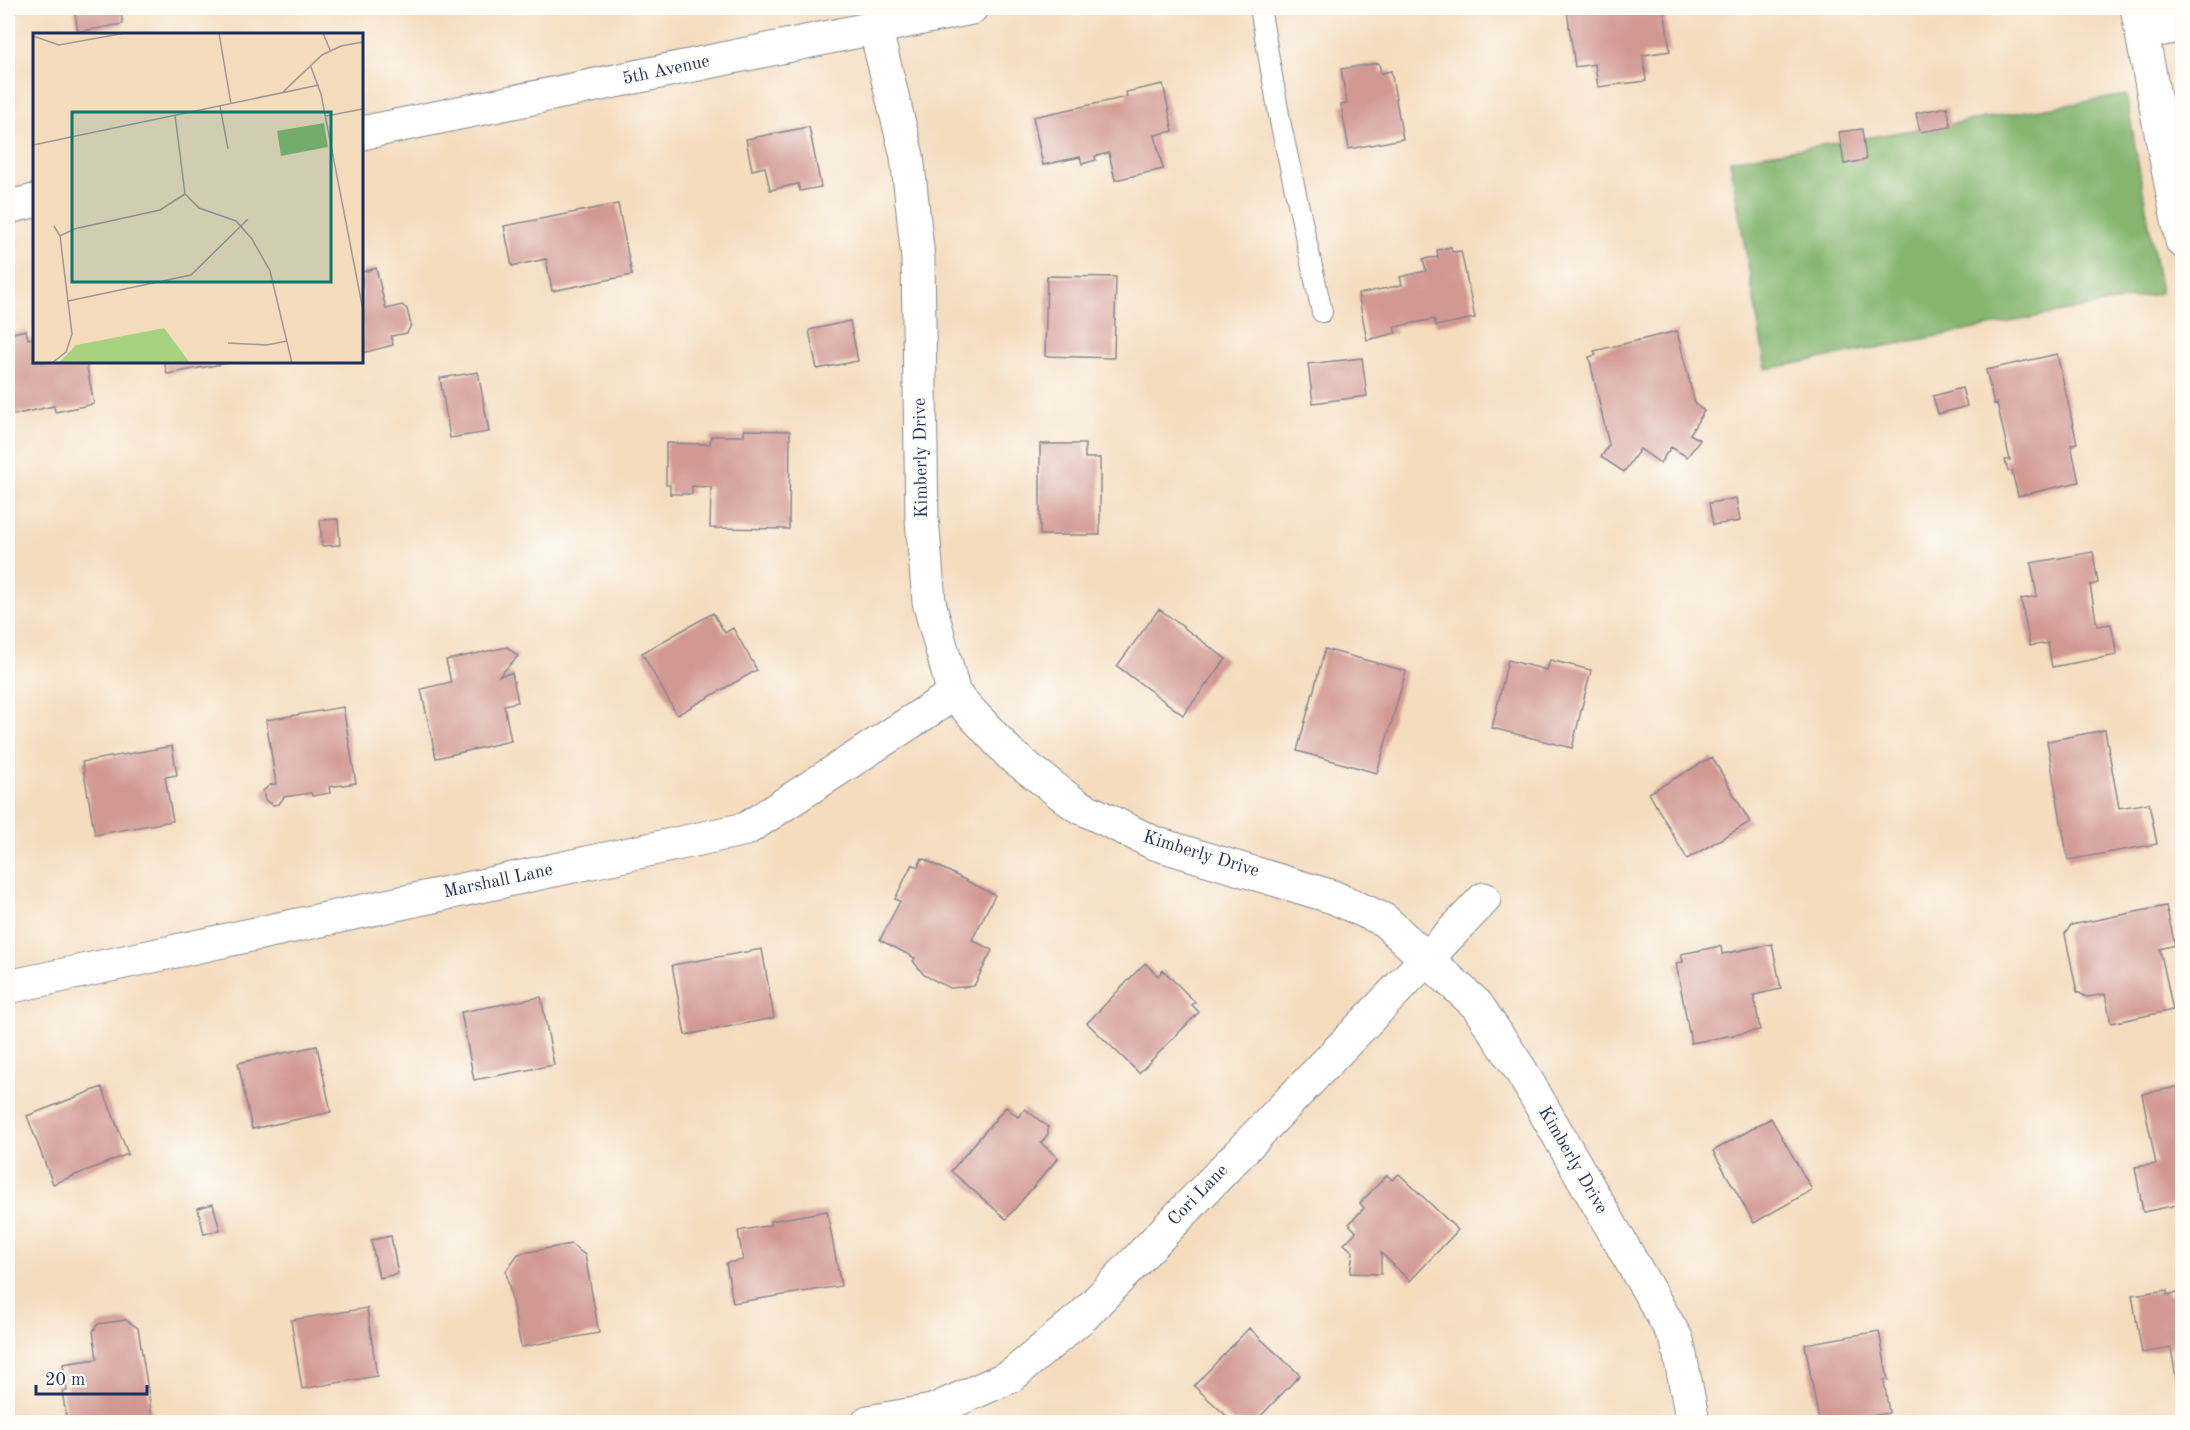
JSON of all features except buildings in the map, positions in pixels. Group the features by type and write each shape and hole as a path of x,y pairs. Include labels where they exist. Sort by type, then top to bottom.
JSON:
{"street":[{"name":"5th Avenue","path":"363,133 971,8"},
{"path":"2182,26 2140,20 2182,241"},
{"name":"Kimberly Drive","path":"875,27 907,156 918,258 922,519 929,602 954,694 1011,755 1076,805 1154,843 1333,897 1384,920 1478,1005 1514,1060 1672,1330 1677,1340 1693,1422"},
{"path":"8,207 33,201"},
{"name":"Marshall Lane","path":"8,987 746,829 954,694"},
{"name":"Cori Lane","path":"868,1422 932,1411 1011,1376 1083,1316 1484,898"}],"lane":[{"path":"1260,8 1281,126 1322,312"}],"green space":[{"path":"2126,95 2161,293 1766,369 1730,160"}]}
